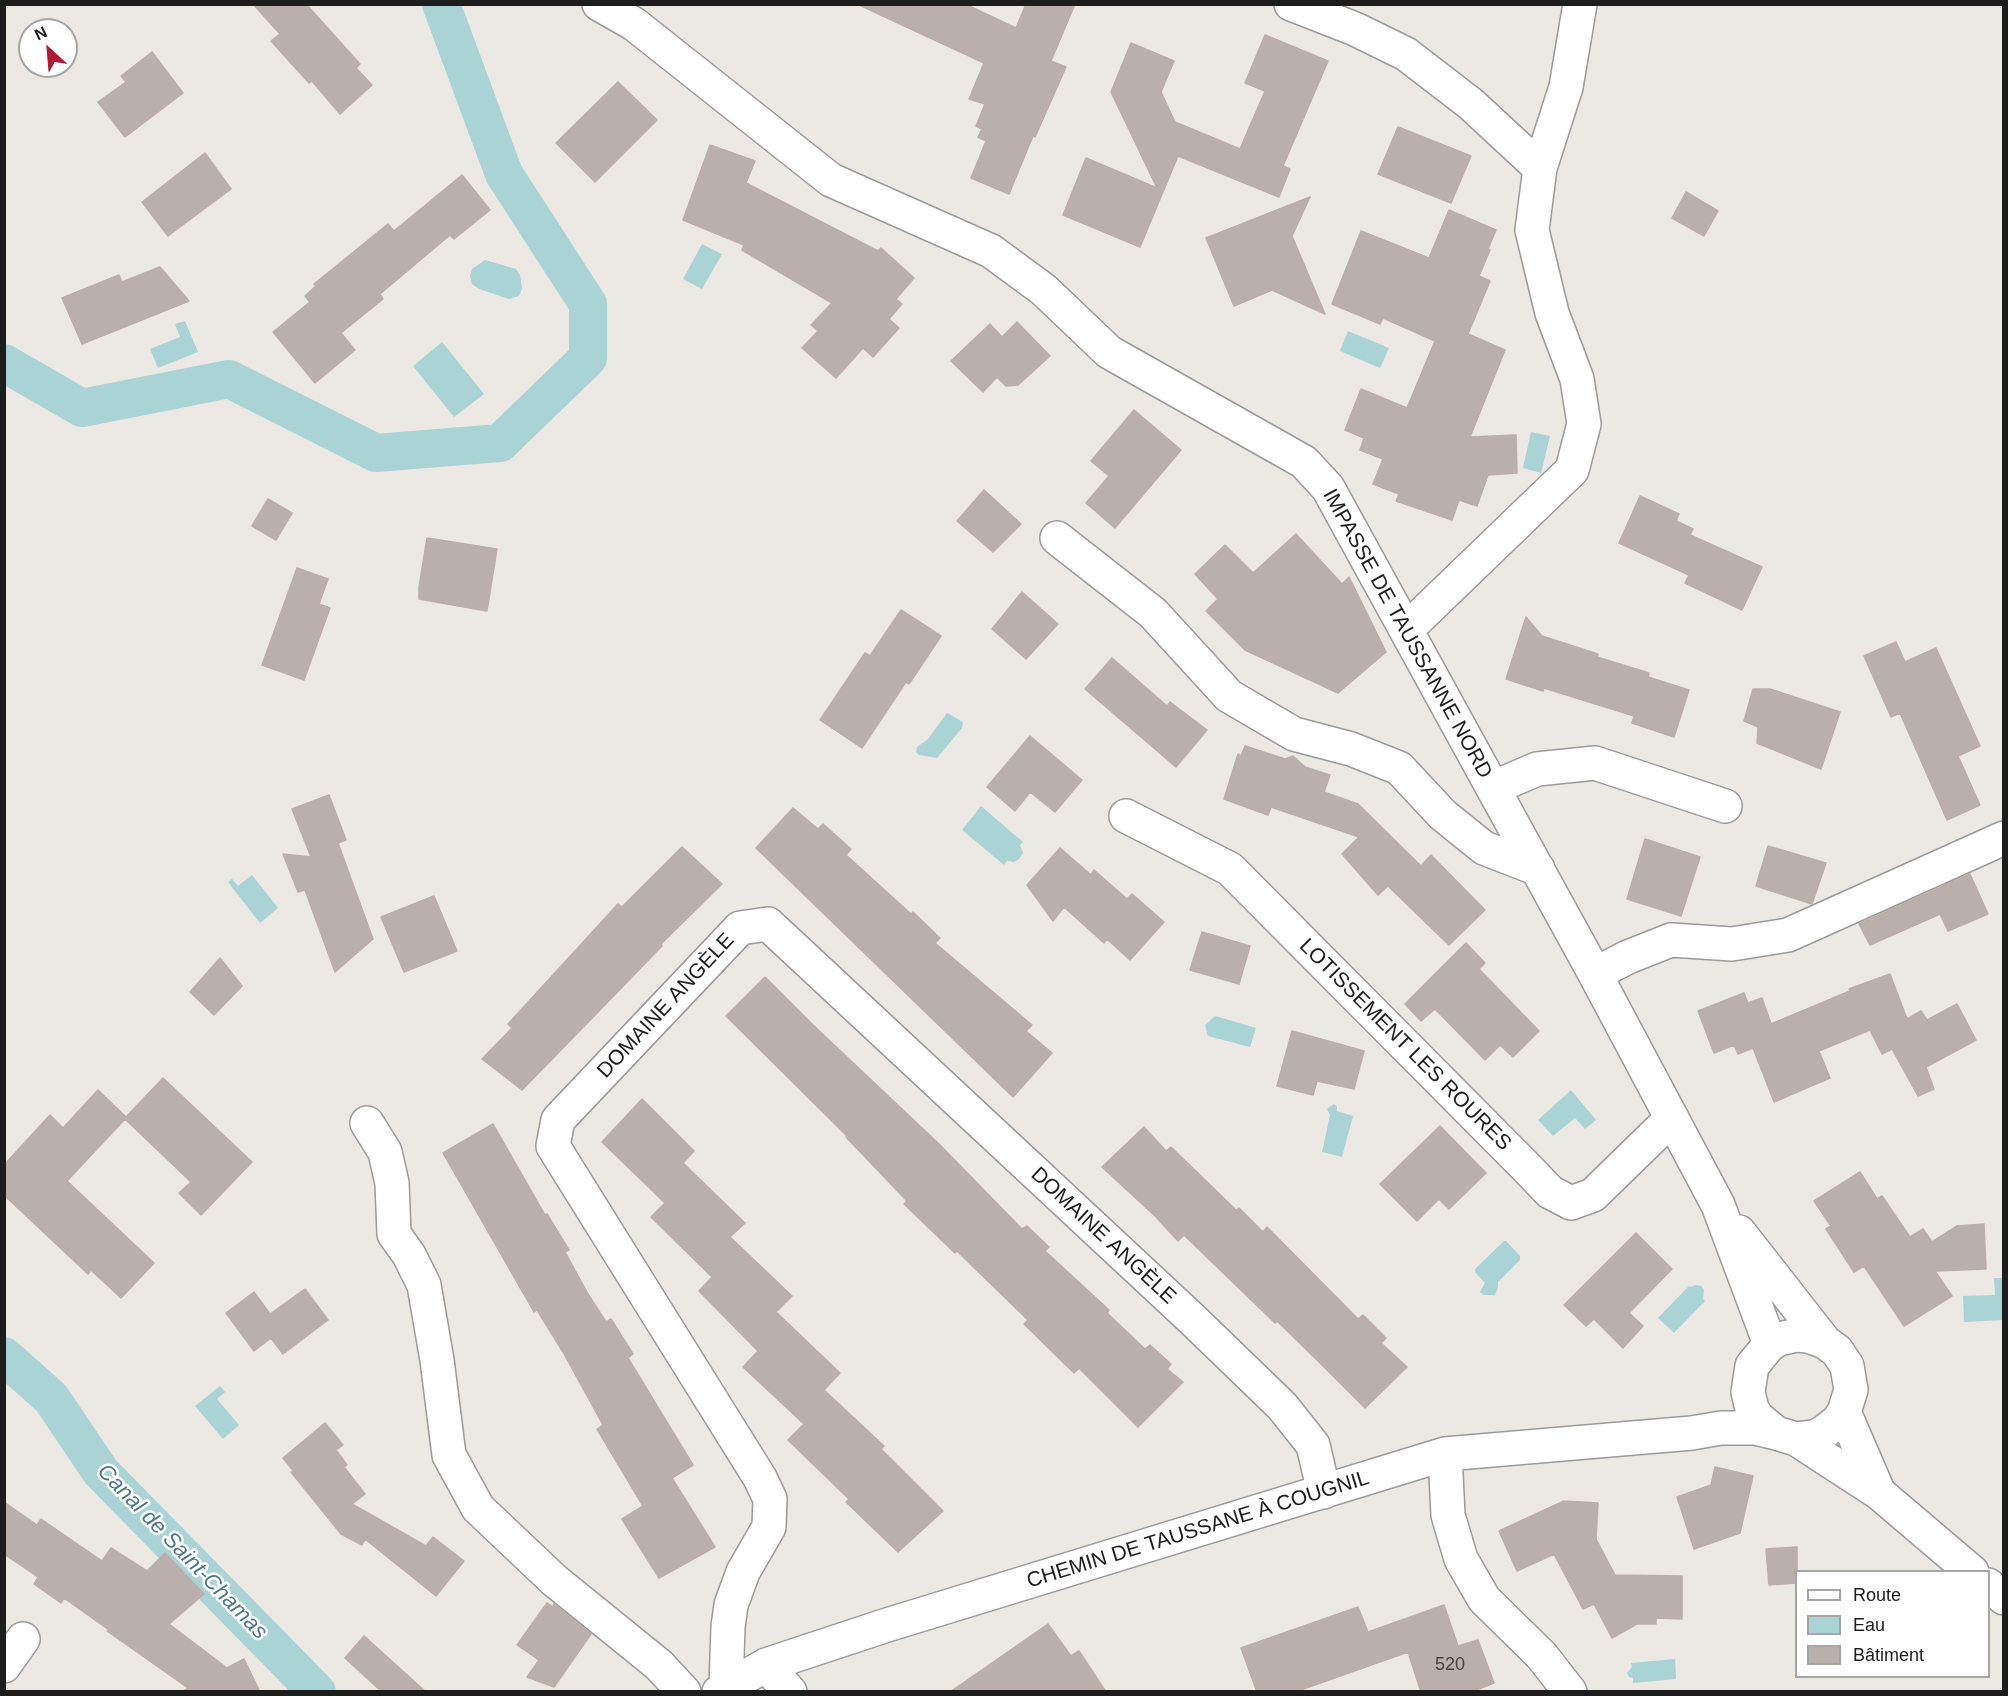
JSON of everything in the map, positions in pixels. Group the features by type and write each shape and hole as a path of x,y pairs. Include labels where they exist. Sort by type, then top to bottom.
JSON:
{"street":[{"name":"IMPASSE DE TAUSSANNE NORD","path":"599,4 634,24 831,180 992,251 1044,290 1109,352 1304,462 1328,488 1538,869 1718,1205 1770,1344"},
{"path":"1291,4 1355,29 1406,54 1471,104 1540,168"},
{"path":"1406,630 1572,470 1584,424 1577,379 1552,313 1532,230 1540,168 1566,87 1580,4"},
{"path":"1057,538 1153,614 1229,696 1294,734 1351,749 1399,768 1443,815 1484,848 1538,869"},
{"path":"1493,788 1537,769 1595,763 1725,806"},
{"name":"LOTISSEMENT LES ROURES","path":"1126,816 1230,869 1550,1192 1571,1203 1593,1195 1672,1118"},
{"path":"1595,974 1628,957 1671,940 1732,944 1788,935 2004,838"},
{"name":"DOMAINE ANGÈLE","path":"723,1689 731,1605 743,1572 769,1527 770,1499 760,1478 553,1146 558,1120 740,928 768,924 1192,1319 1282,1406 1314,1445 1324,1492"},
{"path":"367,1123 385,1152 392,1183 394,1234 409,1255 424,1286 437,1360 449,1455 478,1508 554,1580 659,1665 684,1692"},
{"name":"IMPASSE DE TAUSSANNE NORD","path":"1718,1205 1824,1342"},
{"path":"1692,1433 1748,1392 1752,1366 1770,1344 1779,1339 1797,1335 1824,1342 1837,1351 1847,1366 1851,1390 1844,1412"},
{"name":"CHEMIN DE TAUSSANE À COUGNIL","path":"1748,1392 1752,1409 1757,1417 1879,1493 1970,1570"},
{"name":"CHEMIN DE TAUSSANE À COUGNIL","path":"723,1689 766,1665 898,1622 1445,1454 1692,1433 1721,1428 1755,1428 1786,1436 1814,1437 1838,1421 1844,1412"},
{"name":"CHEMIN DE TAUSSANE À COUGNIL","path":"1844,1412 1879,1493"},
{"path":"1445,1454 1448,1515 1461,1559 1484,1599 1542,1656 1570,1692"},
{"path":"1990,1586 2004,1598"},
{"path":"4,1666 23,1639"},
{"path":"766,1665 790,1692"}],"water":[{"path":"702,244 722,254 702,289 683,279"},
{"path":"485,260 516,269 520,275 522,289 519,296 509,299 479,289 472,284 470,276 472,269"},
{"path":"185,321 198,352 158,368 150,349 180,337 175,324"},
{"path":"1348,331 1389,348 1380,368 1340,351"},
{"path":"442,342 484,394 454,417 413,366"},
{"path":"1531,432 1550,436 1541,473 1523,468"},
{"path":"947,713 963,722 962,728 937,758 919,755 916,752 917,747 928,739"},
{"path":"981,806 1023,842 1020,845 1023,853 1019,859 1014,862 1007,861 1004,865 962,830"},
{"path":"252,875 278,908 260,923 228,882 232,879 238,886"},
{"path":"1215,1016 1256,1028 1250,1047 1208,1036 1205,1025"},
{"path":"1571,1090 1596,1120 1585,1129 1575,1118 1553,1136 1538,1120"},
{"path":"1334,1104 1337,1106 1337,1111 1353,1116 1342,1157 1322,1152 1330,1115 1327,1109"},
{"path":"1504,1241 1520,1256 1520,1260 1498,1282 1495,1295 1484,1295 1480,1292 1485,1283 1475,1269"},
{"path":"1994,1278 2003,1278 2003,1320 1964,1322 1963,1296 1995,1295"},
{"path":"1689,1286 1701,1286 1704,1290 1703,1299 1705,1301 1674,1333 1658,1318"},
{"path":"220,1386 225,1392 217,1399 239,1425 223,1439 195,1406"},
{"path":"1675,1659 1676,1679 1633,1683 1633,1678 1627,1673 1632,1667 1631,1663"}],"building":[{"path":"253,4 306,4 360,64 356,68 372,85 340,114 312,81 309,83 271,41 280,34"},
{"path":"857,4 965,4 1016,28 1026,4 1075,4 1051,61 1066,67 1035,137 1033,136 1009,194 971,178 986,141 978,137 982,129 976,126 985,104 969,99 984,63"},
{"path":"1265,35 1328,61 1283,166 1290,169 1279,197 1178,156 1140,247 1063,215 1086,158 1157,188 1111,92 1131,43 1174,61 1161,92 1175,122 1240,149 1265,91 1245,83"},
{"path":"152,52 183,93 125,137 98,102 126,82 121,76"},
{"path":"618,82 657,120 595,182 556,143"},
{"path":"1398,127 1471,156 1451,203 1378,174"},
{"path":"710,145 755,161 746,183 878,251 881,248 914,278 896,299 902,304 889,319 899,328 873,357 863,348 836,378 802,348 818,331 811,325 832,303 742,250 744,245 683,220"},
{"path":"205,153 231,189 168,236 142,202"},
{"path":"462,175 490,210 454,239 450,235 380,294 383,299 341,333 355,350 315,383 273,332 310,302 305,296 316,286 314,284 388,224 394,231"},
{"path":"1686,192 1718,211 1704,236 1672,218"},
{"path":"1310,197 1292,236 1325,314 1272,290 1234,306 1206,238"},
{"path":"1449,210 1496,230 1479,276 1490,281 1468,334 1505,350 1470,437 1516,435 1517,473 1488,475 1477,506 1459,500 1452,520 1396,501 1399,494 1373,484 1383,459 1360,450 1364,438 1345,430 1361,389 1407,408 1435,341 1383,318 1380,324 1332,304 1361,231 1429,258"},
{"path":"160,267 189,301 82,344 62,298 119,275 122,282"},
{"path":"1017,322 1050,356 1018,385 1006,386 997,377 983,392 951,361 990,324 1002,337"},
{"path":"1134,410 1181,450 1115,528 1086,503 1109,476 1091,461"},
{"path":"984,490 1021,524 993,552 957,521"},
{"path":"1640,496 1679,514 1676,521 1693,529 1690,535 1762,567 1742,610 1685,583 1689,575 1619,543"},
{"path":"268,499 292,513 276,540 252,526"},
{"path":"1296,534 1342,584 1349,577 1386,652 1338,693 1245,650 1206,611 1218,599 1195,574 1225,545 1253,573"},
{"path":"427,538 497,549 487,611 419,599"},
{"path":"297,568 328,579 319,604 330,608 304,680 262,665"},
{"path":"1022,592 1058,624 1026,659 992,629"},
{"path":"901,610 941,636 909,684 906,682 862,748 820,720 865,653 870,656"},
{"path":"1526,617 1542,636 1598,654 1597,657 1649,673 1648,677 1689,690 1674,737 1632,723 1634,716 1544,688 1543,691 1506,679"},
{"path":"1896,642 1905,662 1936,648 1980,746 1958,756 1980,805 1947,820 1900,713 1891,717 1864,656"},
{"path":"1112,658 1167,706 1170,702 1207,730 1176,767 1085,689"},
{"path":"1753,689 1770,689 1840,712 1821,769 1757,743 1758,727 1744,721"},
{"path":"1030,736 1082,780 1055,812 1030,792 1015,811 987,787"},
{"path":"1245,746 1285,759 1293,756 1305,767 1330,775 1324,792 1358,804 1421,866 1431,855 1485,910 1449,945 1388,886 1378,895 1342,854 1359,837 1271,807 1268,815 1224,799 1238,754 1241,756"},
{"path":"329,795 346,840 338,843 373,939 335,972 305,890 298,892 283,854 311,857 292,809"},
{"path":"793,808 818,829 823,824 851,849 846,855 940,938 935,943 1032,1025 1026,1031 1052,1053 1013,1097 756,848"},
{"path":"1645,839 1700,857 1681,916 1627,899"},
{"path":"1768,846 1826,863 1812,904 1756,886"},
{"path":"682,847 722,884 661,944 662,946 522,1090 482,1059 512,1028 508,1024 618,904 622,907"},
{"path":"1060,848 1091,875 1094,870 1127,899 1132,894 1164,922 1130,960 1107,939 1104,943 1064,907 1053,921 1027,885"},
{"path":"1970,874 1988,914 1948,931 1940,914 1870,945 1859,924"},
{"path":"434,896 457,951 404,972 381,917"},
{"path":"1202,932 1250,946 1239,984 1190,970"},
{"path":"1466,943 1485,963 1479,969 1539,1031 1513,1057 1500,1045 1485,1060 1435,1009 1421,1021 1405,1004"},
{"path":"220,958 242,986 214,1015 190,992"},
{"path":"1890,974 1907,1019 1921,1011 1927,1020 1957,1004 1976,1040 1926,1067 1934,1089 1918,1096 1892,1049 1882,1054 1870,1030 1819,1051 1830,1078 1774,1102 1753,1048 1738,1054 1734,1045 1714,1053 1698,1011 1744,993 1748,1003 1762,998 1771,1024 1850,991 1849,989"},
{"path":"765,977 939,1144 1022,1229 1027,1226 1049,1247 1045,1251 1109,1310 1107,1313 1145,1349 1150,1345 1171,1364 1167,1369 1183,1382 1138,1427 1079,1368 1074,1373 1024,1324 1028,1320 957,1251 955,1253 904,1204 907,1201 847,1136 726,1016"},
{"path":"1292,1031 1364,1051 1354,1089 1317,1081 1313,1095 1277,1086"},
{"path":"163,1078 252,1162 201,1215 179,1193 191,1182 125,1119 67,1181 154,1263 121,1298 91,1270 88,1274 4,1195 4,1165 50,1115 63,1128 98,1090 126,1117"},
{"path":"642,1099 694,1151 683,1163 745,1223 730,1237 792,1296 776,1312 840,1373 824,1390 884,1446 881,1449 943,1511 898,1552 846,1502 849,1499 788,1440 804,1424 743,1367 758,1351 699,1291 712,1277 651,1217 665,1203 602,1142"},
{"path":"493,1124 545,1215 547,1214 569,1250 565,1252 588,1294 606,1322 611,1319 633,1354 628,1358 693,1465 672,1478 715,1547 659,1578 622,1519 643,1506 597,1429 603,1425 563,1352 537,1310 534,1312 443,1153"},
{"path":"1440,1126 1486,1173 1449,1209 1439,1199 1417,1221 1380,1184"},
{"path":"1144,1127 1166,1151 1171,1147 1236,1210 1239,1208 1263,1232 1267,1227 1358,1319 1363,1315 1386,1338 1381,1343 1407,1367 1365,1408 1277,1321 1275,1323 1184,1235 1178,1241 1155,1216 1102,1167"},
{"path":"1860,1172 1877,1199 1882,1196 1910,1237 1923,1229 1932,1242 1957,1226 1984,1224 1986,1269 1935,1271 1952,1296 1904,1326 1864,1266 1854,1272 1826,1229 1831,1226 1814,1201"},
{"path":"1636,1233 1672,1269 1629,1313 1643,1326 1623,1348 1594,1319 1586,1326 1564,1305"},
{"path":"305,1289 328,1320 283,1354 271,1338 254,1351 226,1313 254,1292 270,1314"},
{"path":"325,1423 343,1445 336,1450 347,1465 344,1467 365,1494 352,1504 426,1546 433,1537 464,1561 436,1596 365,1539 362,1545 341,1534 291,1472 295,1473 283,1458"},
{"path":"1715,1467 1753,1476 1740,1533 1694,1549 1677,1497 1711,1485"},
{"path":"1564,1501 1598,1503 1596,1539 1615,1575 1682,1576 1682,1619 1656,1618 1656,1624 1637,1624 1612,1638 1594,1604 1583,1609 1554,1554 1517,1571 1499,1531"},
{"path":"4,1502 37,1525 41,1519 102,1561 111,1548 147,1571 165,1553 204,1594 169,1624 227,1668 244,1659 260,1692 182,1692 188,1688 64,1598 61,1603 34,1584 38,1577 4,1554"},
{"path":"1797,1547 1795,1583 1769,1585 1766,1549"},
{"path":"547,1603 553,1607 554,1604 591,1634 554,1687 527,1677 539,1660 517,1645"},
{"path":"1444,1605 1458,1646 1478,1640 1494,1683 1471,1692 1421,1692 1408,1652 1295,1692 1257,1692 1241,1648 1358,1607 1368,1632"},
{"path":"1048,1624 1071,1656 1079,1651 1106,1692 950,1692"},
{"path":"364,1636 426,1692 382,1692 345,1658"}],"waterway":[{"name":"Canal de Saint-Chamas","path":"4,363 82,408 229,379 376,453 500,443 588,358 588,304 504,174 441,4"},
{"name":"Canal de Saint-Chamas","path":"4,1356 51,1398 101,1472 317,1692"}]}
